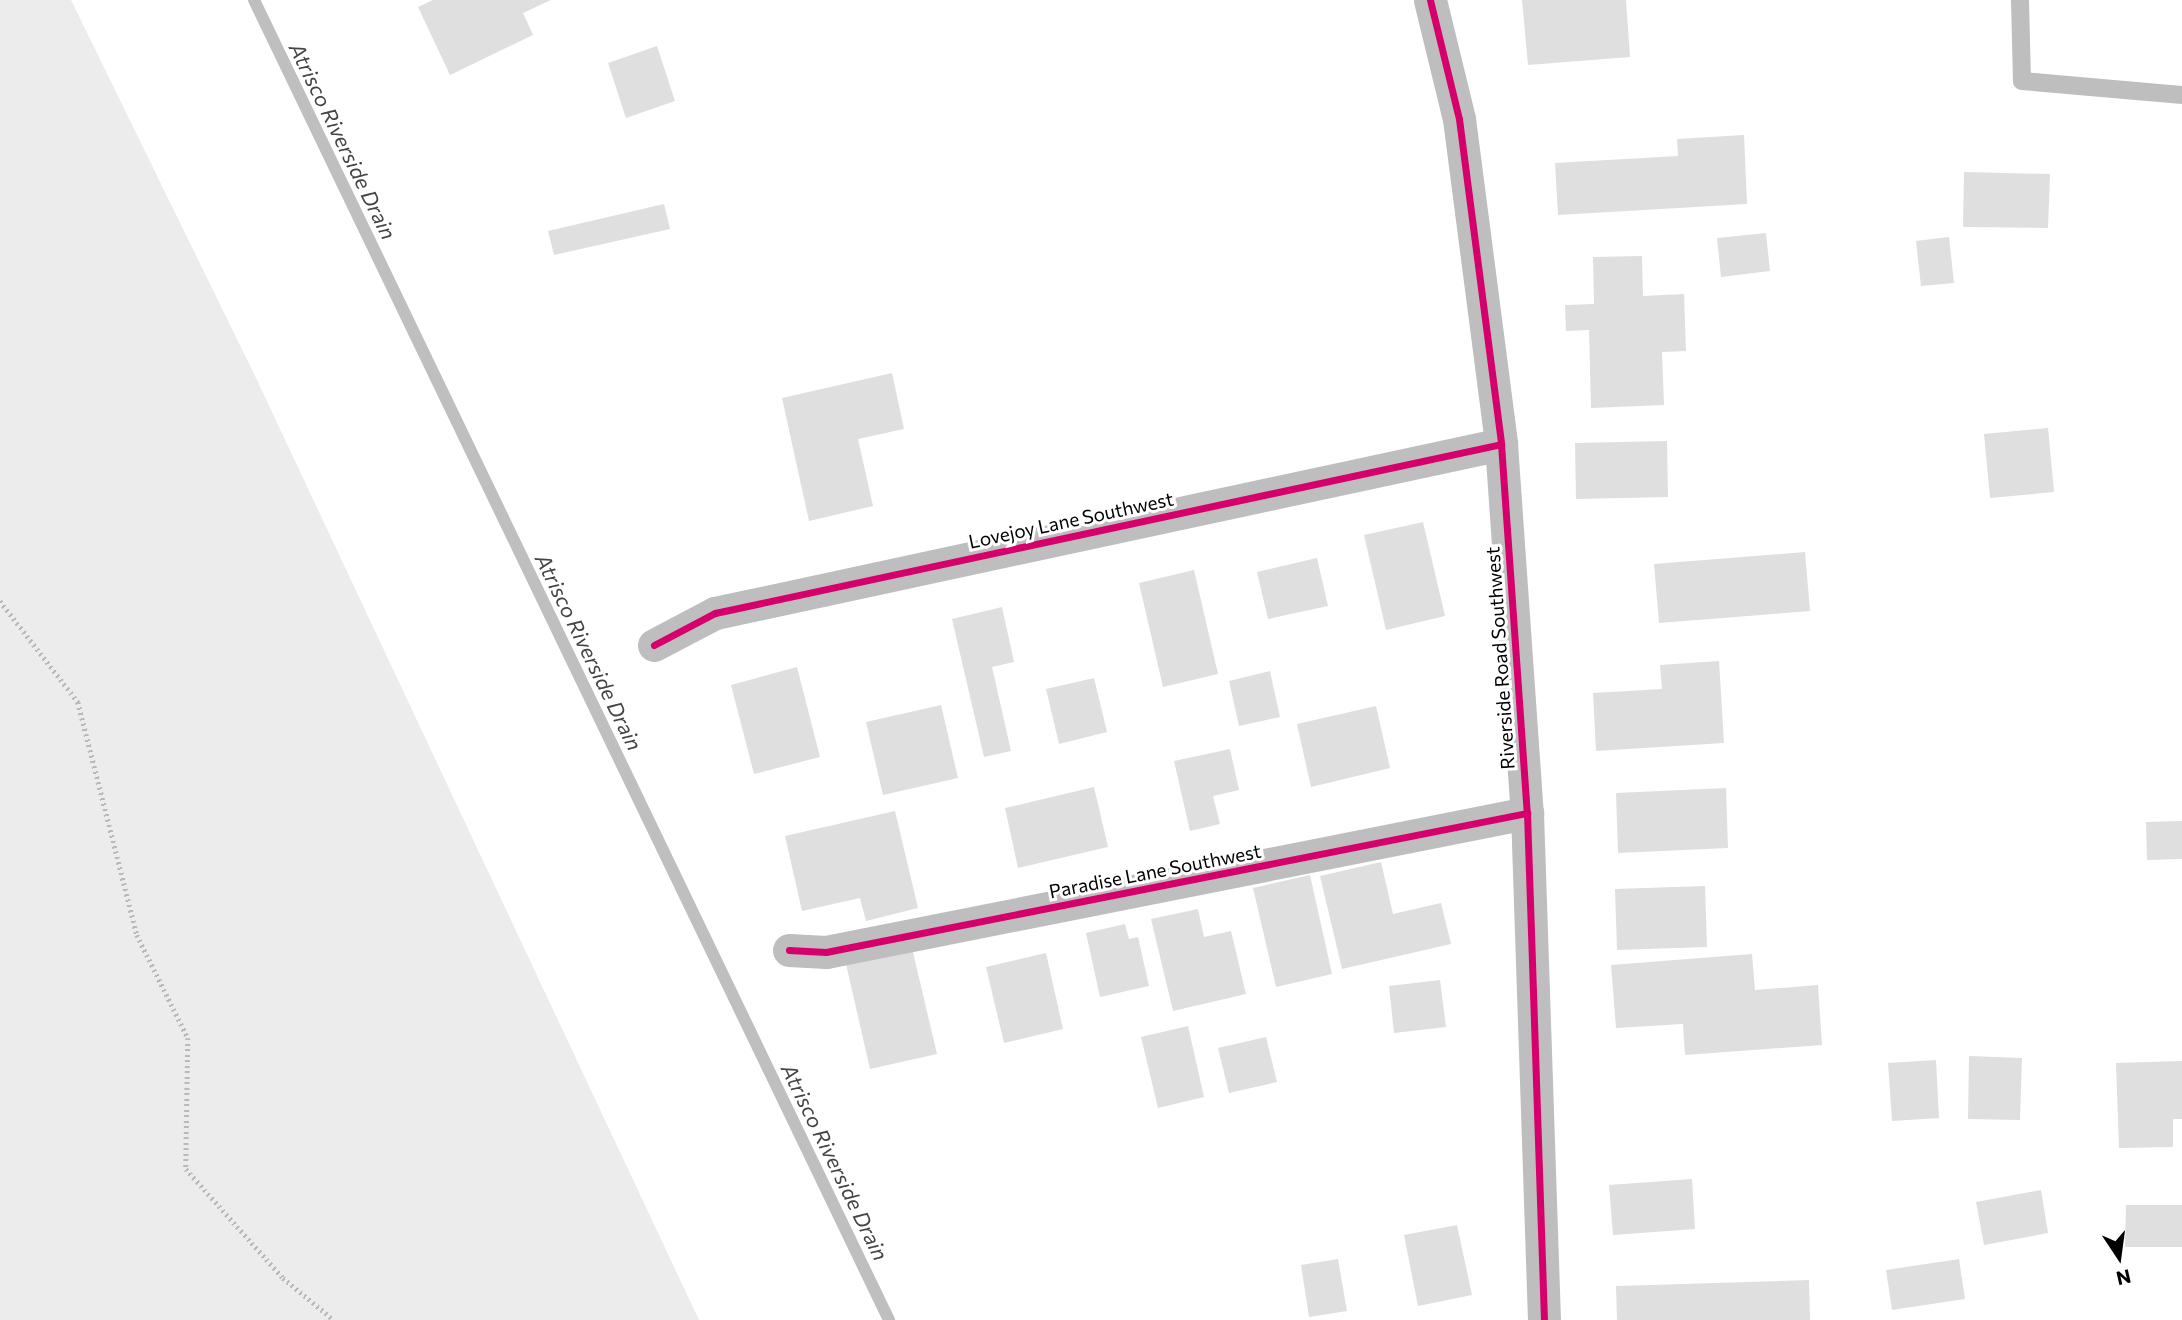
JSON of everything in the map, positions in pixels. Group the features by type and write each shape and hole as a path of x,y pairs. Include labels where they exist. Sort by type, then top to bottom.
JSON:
{"street":[{"name":"Riverside Road Southwest","path":"1430,0 1459,119 1501,444 1527,813 1544,1320"},
{"name":"Lovejoy Lane Southwest","path":"654,645 715,613 1501,444"},
{"name":"Paradise Lane Southwest","path":"789,950 826,952 1527,813"}],"lane":[{"path":"2020,0 2022,80 2182,95"}],"path":[{"path":"0,601 78,702 137,935 188,1038 187,1169 283,1278 334,1320"}],"shaded area":[{"path":"0,0 71,0 256,378 699,1320 0,1320"}],"building":[{"path":"433,0 551,0 523,13 533,35 450,75 418,7"},
{"path":"1522,0 1626,0 1630,57 1528,65"},
{"path":"657,46 675,101 626,118 608,63"},
{"path":"1744,135 1747,204 1558,215 1555,163 1678,156 1677,139"},
{"path":"1964,172 2050,174 2048,228 1963,227"},
{"path":"664,204 670,229 554,255 548,231"},
{"path":"1766,233 1770,271 1721,277 1717,238"},
{"path":"1949,237 1954,283 1921,286 1916,241"},
{"path":"1642,256 1643,296 1684,294 1686,351 1662,352 1664,405 1591,408 1589,330 1566,331 1565,305 1594,304 1593,257"},
{"path":"892,373 904,429 858,439 873,506 809,521 782,398"},
{"path":"2048,428 2054,492 1990,498 1984,434"},
{"path":"1667,441 1668,497 1576,499 1575,443"},
{"path":"1423,522 1445,616 1386,630 1364,535"},
{"path":"1805,552 1810,611 1659,623 1654,564"},
{"path":"1317,558 1328,606 1268,619 1257,572"},
{"path":"1194,570 1218,674 1163,687 1139,583"},
{"path":"1002,607 1014,662 992,667 1011,751 984,757 952,619"},
{"path":"1719,661 1724,743 1596,751 1593,693 1662,689 1660,665"},
{"path":"797,667 820,757 754,774 731,685"},
{"path":"1270,671 1280,717 1239,726 1229,681"},
{"path":"1094,678 1107,732 1059,744 1046,689"},
{"path":"941,705 958,778 883,795 866,722"},
{"path":"1376,706 1390,768 1311,787 1297,724"},
{"path":"1230,749 1239,790 1213,796 1220,824 1190,831 1174,761"},
{"path":"1094,787 1108,847 1018,868 1005,808"},
{"path":"1726,788 1728,848 1618,853 1616,793"},
{"path":"895,811 918,908 866,921 860,898 802,911 785,836"},
{"path":"2182,821 2182,859 2147,860 2146,822"},
{"path":"1381,862 1393,914 1441,903 1451,944 1342,969 1320,876"},
{"path":"1310,875 1332,974 1276,987 1253,888"},
{"path":"1705,886 1707,947 1617,950 1615,889"},
{"path":"1198,909 1204,937 1231,931 1246,994 1173,1011 1151,919"},
{"path":"1125,924 1129,939 1138,937 1149,986 1100,997 1086,933"},
{"path":"912,948 937,1054 870,1069 846,964"},
{"path":"1046,953 1063,1029 1004,1043 986,967"},
{"path":"1752,954 1755,990 1818,985 1822,1045 1685,1055 1683,1024 1616,1028 1611,965"},
{"path":"1440,980 1446,1027 1394,1033 1389,986"},
{"path":"1188,1026 1204,1097 1158,1108 1141,1037"},
{"path":"1266,1037 1277,1082 1229,1093 1218,1048"},
{"path":"1969,1056 2022,1058 2020,1120 1968,1119"},
{"path":"1936,1060 1939,1118 1892,1121 1888,1063"},
{"path":"2182,1061 2182,1119 2173,1119 2173,1147 2119,1148 2116,1063"},
{"path":"1692,1179 1695,1229 1613,1235 1609,1185"},
{"path":"2041,1190 2048,1233 1984,1245 1976,1202"},
{"path":"2126,1205 2182,1205 2182,1247 2125,1247"},
{"path":"1457,1225 1472,1295 1418,1306 1404,1235"},
{"path":"1338,1259 1347,1311 1309,1317 1301,1265"},
{"path":"1959,1259 1965,1299 1892,1310 1886,1270"},
{"path":"1809,1280 1810,1320 1617,1320 1616,1286"}],"waterway":[{"name":"Atrisco Riverside Drain","path":"254,0 889,1320"}],"cycle path":[{"path":"1430,0 1459,119 1501,444 1527,813 1544,1320"},
{"path":"654,645 715,613 1501,444"},
{"path":"789,950 826,952 1527,813"}]}
